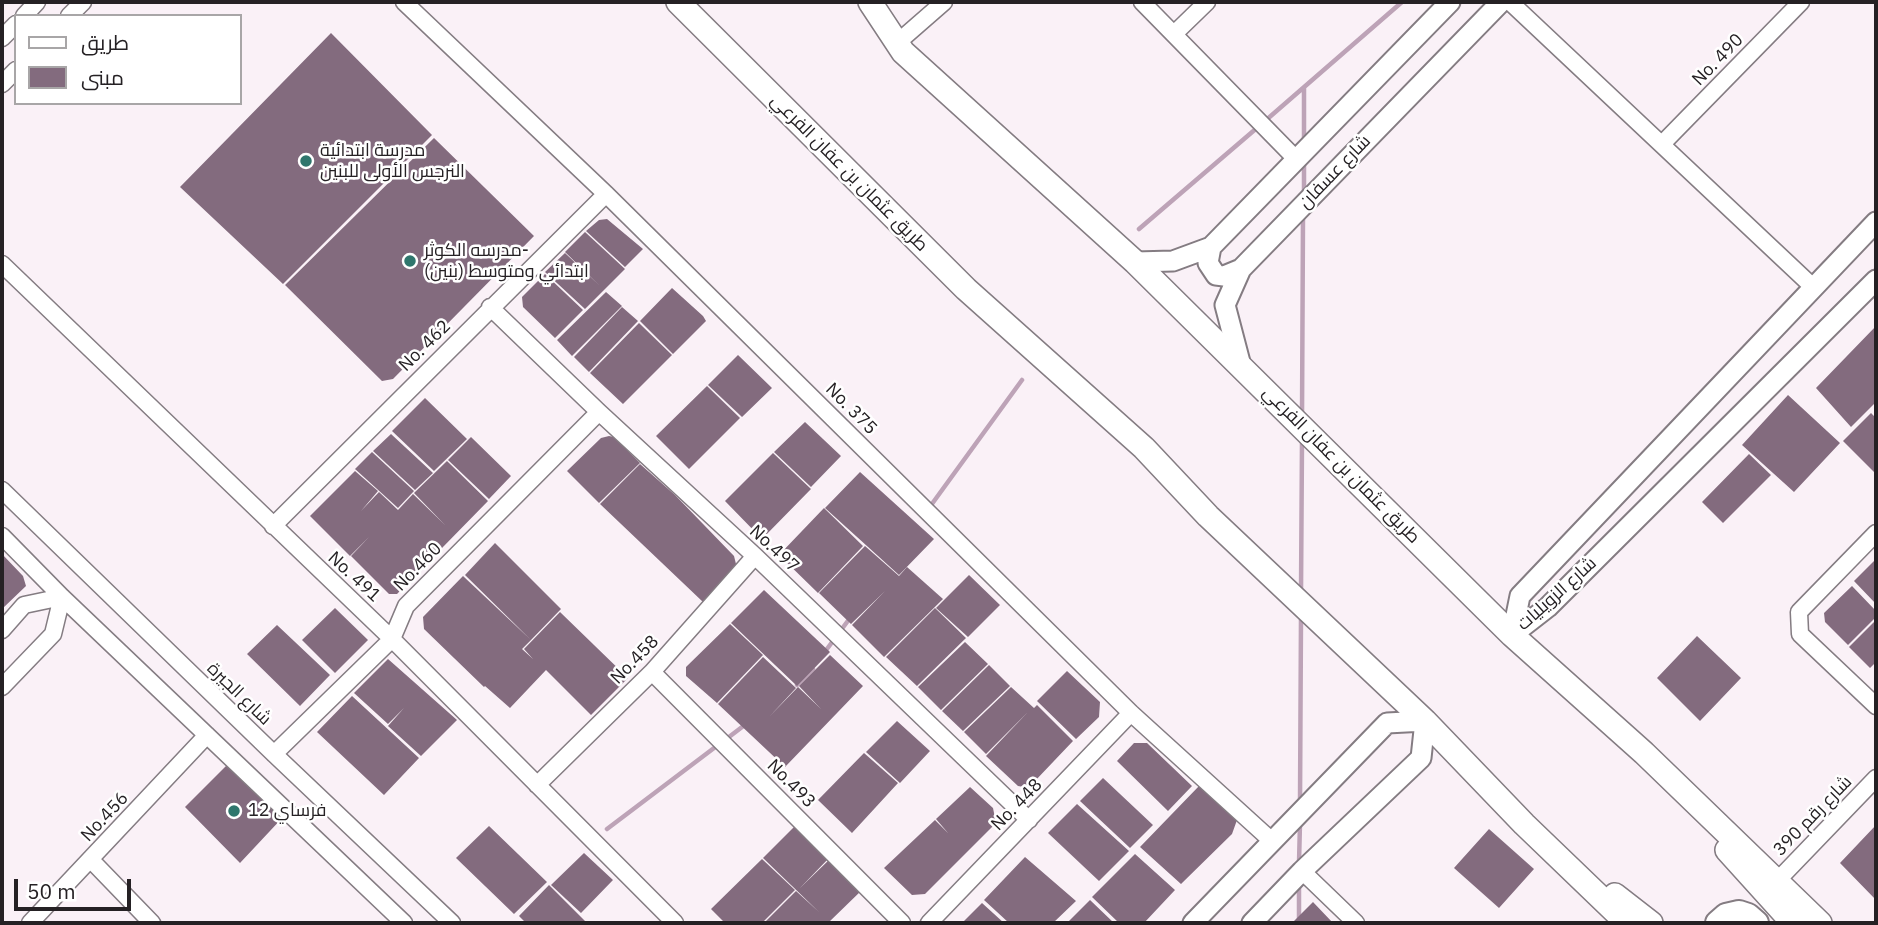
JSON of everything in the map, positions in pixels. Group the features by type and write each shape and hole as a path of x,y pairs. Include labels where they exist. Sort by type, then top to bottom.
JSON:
{"main road":[{"name":"طريق عثمان بن عفان الفرعي","path":"678,2 967,289 1144,448 1208,516 1425,721 1524,824 1627,923"},
{"name":"طريق عثمان بن عفان الفرعي","path":"870,2 903,52 1135,262 1512,635 1644,752 1820,923"},
{"path":"1644,752 1747,874 1793,923"},
{"path":"1524,824 1651,923"},
{"path":"1718,923 1731,914 1752,919"}],"street":[{"name":"No. 375","path":"404,2 606,194 1131,713 1273,842"},
{"path":"897,43 944,2"},
{"path":"1142,2 1296,159"},
{"path":"1174,34 1207,2"},
{"name":"شارع عسفان","path":"1135,262 1173,261 1211,247 1450,2"},
{"name":"شارع عسفان","path":"1241,366 1225,305 1241,269 1501,2"},
{"path":"1510,2 1813,286"},
{"name":"No. 490","path":"1662,144 1801,2"},
{"name":"No. 462","path":"273,526 606,194"},
{"name":"شارع الزويليات","path":"1512,635 1520,596 1876,222"},
{"path":"1211,247 1208,263 1216,275 1224,276 1241,269"},
{"name":"No. 491","path":"2,264 392,639 675,923"},
{"name":"شارع الزويليات","path":"1512,635 1548,607 1876,280"},
{"name":"No.497","path":"490,307 598,412 755,556 1029,820"},
{"name":"No.460","path":"274,754 392,639 406,606 598,412"},
{"name":"شارع الجيرة","path":"2,490 452,923"},
{"path":"1876,533 1799,612 1800,634 1876,706"},
{"path":"2,536 62,597 404,923"},
{"name":"No.458","path":"537,785 652,672 755,556"},
{"path":"2,630 24,605 62,597"},
{"path":"2,687 53,634 62,597"},
{"name":"No.493","path":"652,672 902,923"},
{"name":"No. 448","path":"929,923 1131,713"},
{"path":"1193,923 1387,723 1425,721 1421,758 1252,923"},
{"name":"No.456","path":"30,923 207,735"},
{"name":"شارع رقم 390","path":"1777,881 1876,778"},
{"path":"91,860 152,923"},
{"path":"1302,872 1356,923"}],"building":[{"name":"مدرسة ابتدائية النرجس الأولى للبنين","path":"331,33 432,135 283,284 180,187"},
{"name":"مدرسه الكوثر- ابتدائي ومتوسط (بنين)","path":"434,138 534,236 393,379 382,381 285,285"},
{"path":"607,219 643,249 625,267 586,231 599,220"},
{"path":"585,232 625,269 585,309 545,272 565,253 600,286 565,252"},
{"path":"545,274 583,310 555,338 523,307 522,297"},
{"path":"672,288 706,321 673,354 640,321"},
{"path":"606,292 622,306 572,356 557,340"},
{"path":"622,307 638,321 589,372 574,357"},
{"path":"639,323 672,355 623,404 590,373"},
{"path":"1876,326 1876,402 1851,427 1816,388"},
{"path":"738,355 772,388 742,417 708,385"},
{"path":"707,386 740,418 689,469 656,436"},
{"path":"1788,395 1840,443 1794,492 1742,445"},
{"path":"425,398 467,439 434,471 392,431"},
{"path":"1871,413 1876,418 1876,474 1843,441"},
{"path":"805,422 841,456 811,487 774,452"},
{"path":"391,434 433,473 415,490 373,451"},
{"path":"471,437 511,476 489,499 448,460"},
{"path":"614,437 640,463 599,503 567,471 601,438"},
{"path":"372,452 414,491 398,508 355,469"},
{"path":"773,453 811,489 762,539 725,501"},
{"path":"1749,454 1771,475 1723,523 1702,502"},
{"path":"447,461 488,501 397,594 389,594 351,556 369,537 350,556 310,516 355,471 378,491 361,511 379,492 398,510 413,494 445,525 414,493"},
{"path":"640,464 675,495 734,556 736,564 733,571 703,602 600,504"},
{"path":"860,472 934,539 899,575 825,508"},
{"path":"824,508 863,546 818,593 779,555"},
{"path":"495,543 561,609 531,640 465,575"},
{"path":"865,546 899,576 907,567 943,599 884,657 852,625 885,591 851,624 819,593"},
{"path":"2,554 23,576 26,586 2,609"},
{"path":"1876,559 1876,604 1854,581"},
{"path":"969,575 1000,605 968,637 936,608"},
{"path":"463,576 531,640 522,649 533,659 524,649 560,612 628,678 591,715 546,670 510,708 484,687 424,629 423,617"},
{"path":"1852,586 1876,611 1876,617 1848,645 1825,622 1824,613"},
{"path":"764,590 830,652 797,686 731,623"},
{"path":"335,608 368,640 335,673 302,640"},
{"path":"935,608 966,638 917,686 886,657"},
{"path":"1876,620 1876,662 1870,668 1849,647"},
{"path":"730,624 763,655 717,703 686,676 686,667"},
{"path":"277,625 330,675 300,706 247,654"},
{"path":"1697,636 1741,678 1700,721 1657,678"},
{"path":"965,642 988,664 941,710 918,687"},
{"path":"830,655 863,686 785,767 718,704 763,657 796,688 769,717 798,687 821,709 799,686"},
{"path":"388,659 457,720 421,756 388,726 404,708 388,724 354,693"},
{"path":"989,665 1010,686 963,731 942,711"},
{"path":"1067,671 1100,702 1099,717 1076,739 1037,701"},
{"path":"1011,687 1034,708 1037,705 1073,741 1034,782 1024,787 1018,786 986,756 1028,712 986,754 964,732"},
{"path":"352,696 419,758 384,795 317,732"},
{"path":"897,721 930,751 900,783 866,752"},
{"path":"1134,743 1147,743 1192,786 1168,811 1117,761"},
{"path":"864,753 898,783 852,833 818,800"},
{"name":"فرساي 12","path":"229,763 284,816 240,863 185,807"},
{"path":"1103,778 1153,825 1130,848 1080,801"},
{"path":"1199,786 1237,820 1232,834 1181,884 1140,847"},
{"path":"970,787 993,808 996,823 925,894 912,895 884,868 935,820 948,833 936,819"},
{"path":"1077,804 1129,851 1099,881 1048,833"},
{"path":"1876,825 1876,900 1840,863"},
{"path":"489,826 547,882 514,914 456,858"},
{"path":"794,827 829,858 800,888 830,859 863,889 828,923 764,923 796,891 819,912 763,858"},
{"path":"1489,829 1534,869 1499,908 1454,868"},
{"path":"584,853 613,880 581,913 551,885"},
{"path":"1135,854 1175,890 1144,923 1119,923 1092,897"},
{"path":"1025,857 1076,901 1053,923 1009,923 984,900"},
{"path":"762,859 795,890 762,923 725,923 711,909"},
{"path":"549,885 587,923 526,923 519,916"},
{"path":"1090,900 1114,923 1067,923"},
{"path":"1313,902 1333,923 1292,923"},
{"path":"982,903 1004,923 962,923"}],"waterway":[{"path":"1265,121 1402,2"},
{"path":"1304,88 1304,141"},
{"path":"1139,229 1258,127"},
{"path":"1304,160 1304,197"},
{"path":"1302,417 1303,216"},
{"path":"929,508 1022,380"},
{"path":"1301,592 1302,440"},
{"path":"1300,803 1301,616"},
{"path":"824,653 850,618"},
{"path":"797,685 813,669"},
{"path":"725,740 746,724"},
{"path":"607,829 718,745"},
{"path":"1299,863 1300,823"},
{"path":"1299,882 1299,923"}],"place":[{"name":"مدرسة ابتدائية النرجس الأولى للبنين","path":"306,161"},
{"name":"مدرسه الكوثر- ابتدائي ومتوسط (بنين)","path":"410,261"},
{"name":"فرساي 12","path":"234,811"}]}
